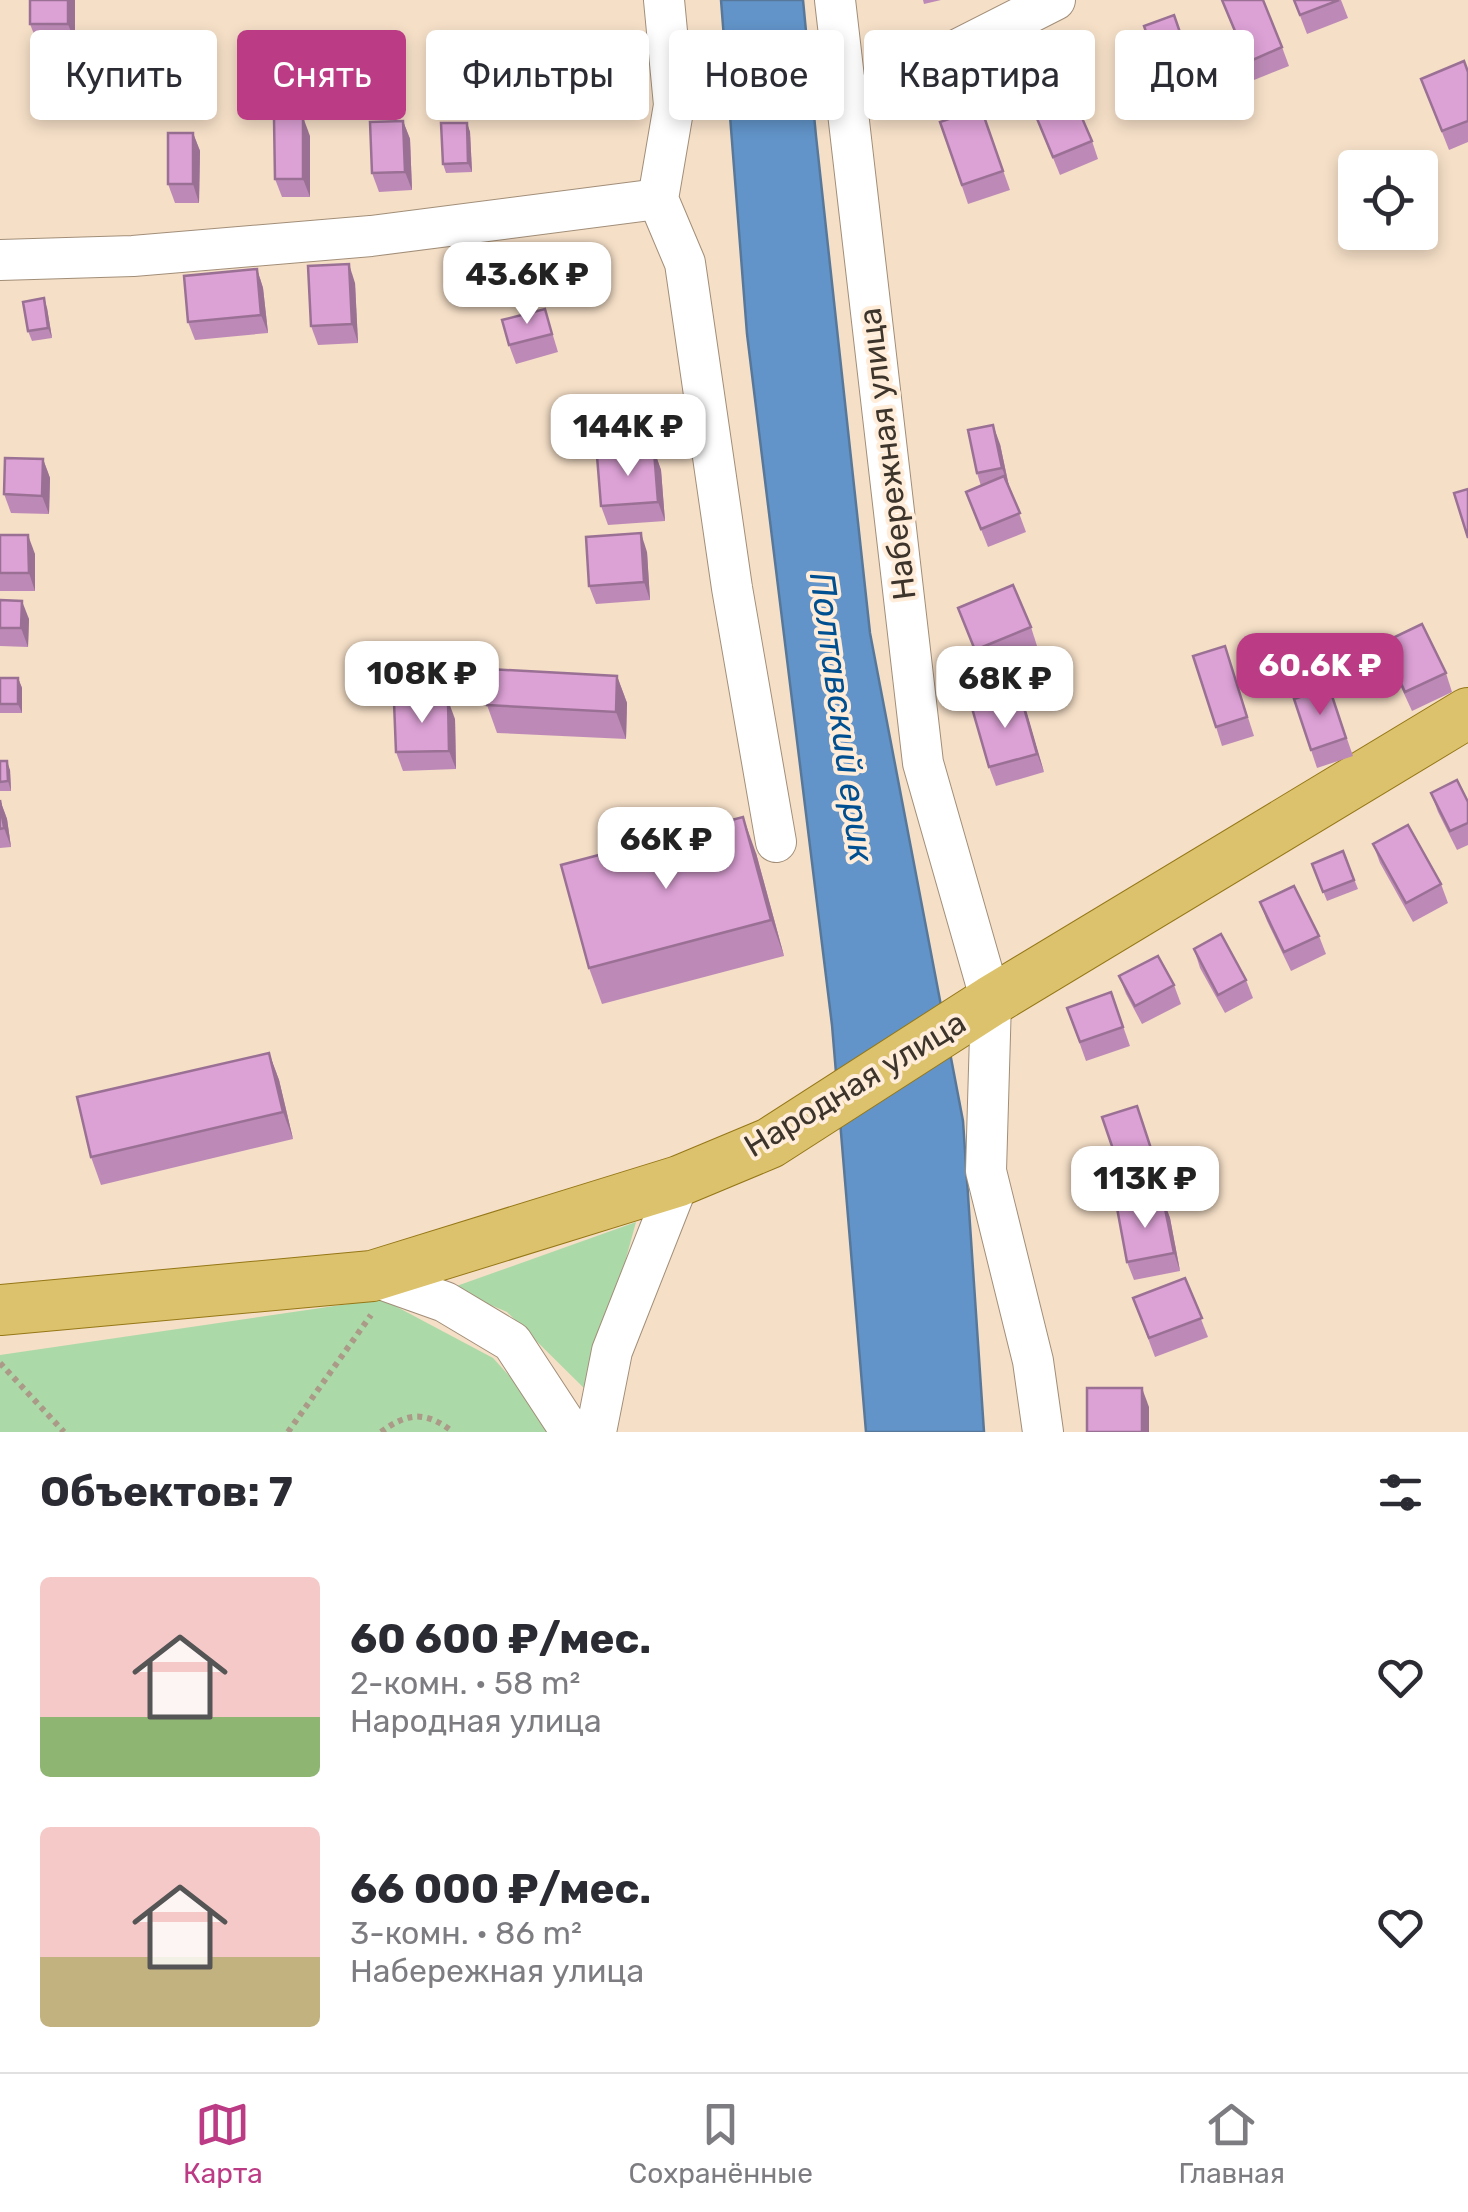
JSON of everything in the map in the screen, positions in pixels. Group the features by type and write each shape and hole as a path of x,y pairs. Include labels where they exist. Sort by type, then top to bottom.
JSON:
{"main road":[{"name":"Народная улица","path":"0,1310 372,1276 678,1181 770,1143 991,1001 1468,713"}],"street":[{"path":"664,0 674,105 658,199 684,262 732,588 776,842"},
{"name":"Набережная улица","path":"835,0 923,762 991,1001 986,1171 1033,1361 1043,1432"},
{"path":"846,106 1055,0"},
{"path":"0,260 134,256 372,236 658,199"},
{"path":"596,1432 612,1351 678,1181"},
{"path":"372,1276 445,1302 512,1342 571,1432"}],"path":[{"path":"288,1432 382,1300 372,1276"},
{"path":"0,1363 64,1432"},
{"path":"381,1432 400,1418 428,1416 453,1432"}],"green space":[{"path":"636,1222 589,1393 507,1312 451,1288"},
{"path":"382,1299 493,1358 560,1432 0,1432 0,1355"}],"water":[{"path":"721,0 803,0 806,30 723,30"},
{"name":"Полтавский ерик","path":"730,120 814,120 870,633 963,1121 984,1432 866,1432 832,1025 747,334"}],"building":[{"path":"30,0 68,0 68,24 30,24"},
{"path":"1222,0 1263,0 1282,47 1254,59 1254,30 1235,30"},
{"path":"1294,0 1339,0 1300,15"},
{"path":"1174,15 1179,30 1145,30 1144,26"},
{"path":"1464,61 1468,72 1468,121 1442,131 1421,79"},
{"path":"274,120 303,120 303,179 275,179"},
{"path":"985,120 1003,171 962,185 940,122"},
{"path":"1038,120 1083,120 1092,141 1053,157"},
{"path":"403,121 405,172 372,173 370,122"},
{"path":"441,123 467,123 468,163 443,164"},
{"path":"168,133 193,133 193,184 168,184"},
{"path":"349,264 352,324 311,326 308,266"},
{"path":"257,269 261,315 188,322 184,276"},
{"path":"44,298 48,328 28,331 23,302"},
{"path":"545,309 552,334 509,345 502,320"},
{"path":"646,404 648,437 590,440 588,407"},
{"path":"993,425 1002,468 977,473 968,430"},
{"path":"654,451 658,502 601,506 597,456"},
{"path":"5,458 43,459 42,496 4,494"},
{"path":"1004,476 1020,513 981,529 966,492"},
{"path":"1468,489 1468,538 1454,493"},
{"path":"641,533 644,582 589,586 586,537"},
{"path":"0,535 28,535 29,573 0,573"},
{"path":"1013,585 1031,627 975,650 958,608"},
{"path":"0,600 22,601 21,628 0,628"},
{"path":"1422,624 1446,673 1405,692 1382,643"},
{"path":"1225,646 1247,717 1216,727 1193,656"},
{"path":"489,669 617,676 616,712 487,705"},
{"path":"0,678 18,678 18,704 0,704"},
{"path":"1329,687 1346,738 1311,750 1294,699"},
{"path":"1020,694 1037,754 989,767 972,708"},
{"path":"448,700 449,751 396,752 394,702"},
{"path":"0,761 7,761 8,781 0,782"},
{"path":"1457,780 1468,802 1468,823 1450,831 1431,793"},
{"path":"743,817 771,920 589,968 561,865"},
{"path":"1408,825 1441,884 1406,903 1373,844"},
{"path":"1343,851 1354,880 1323,892 1312,864"},
{"path":"1294,886 1319,936 1284,952 1260,902"},
{"path":"1221,934 1246,980 1218,995 1194,949"},
{"path":"1158,956 1174,985 1135,1006 1119,976"},
{"path":"1111,992 1123,1027 1080,1042 1067,1008"},
{"path":"269,1053 283,1112 91,1157 77,1097"},
{"path":"1137,1106 1160,1176 1126,1187 1102,1117"},
{"path":"1163,1199 1174,1253 1127,1262 1117,1208"},
{"path":"1185,1278 1202,1318 1149,1338 1133,1298"},
{"path":"1087,1388 1142,1388 1142,1432 1087,1432"}]}
